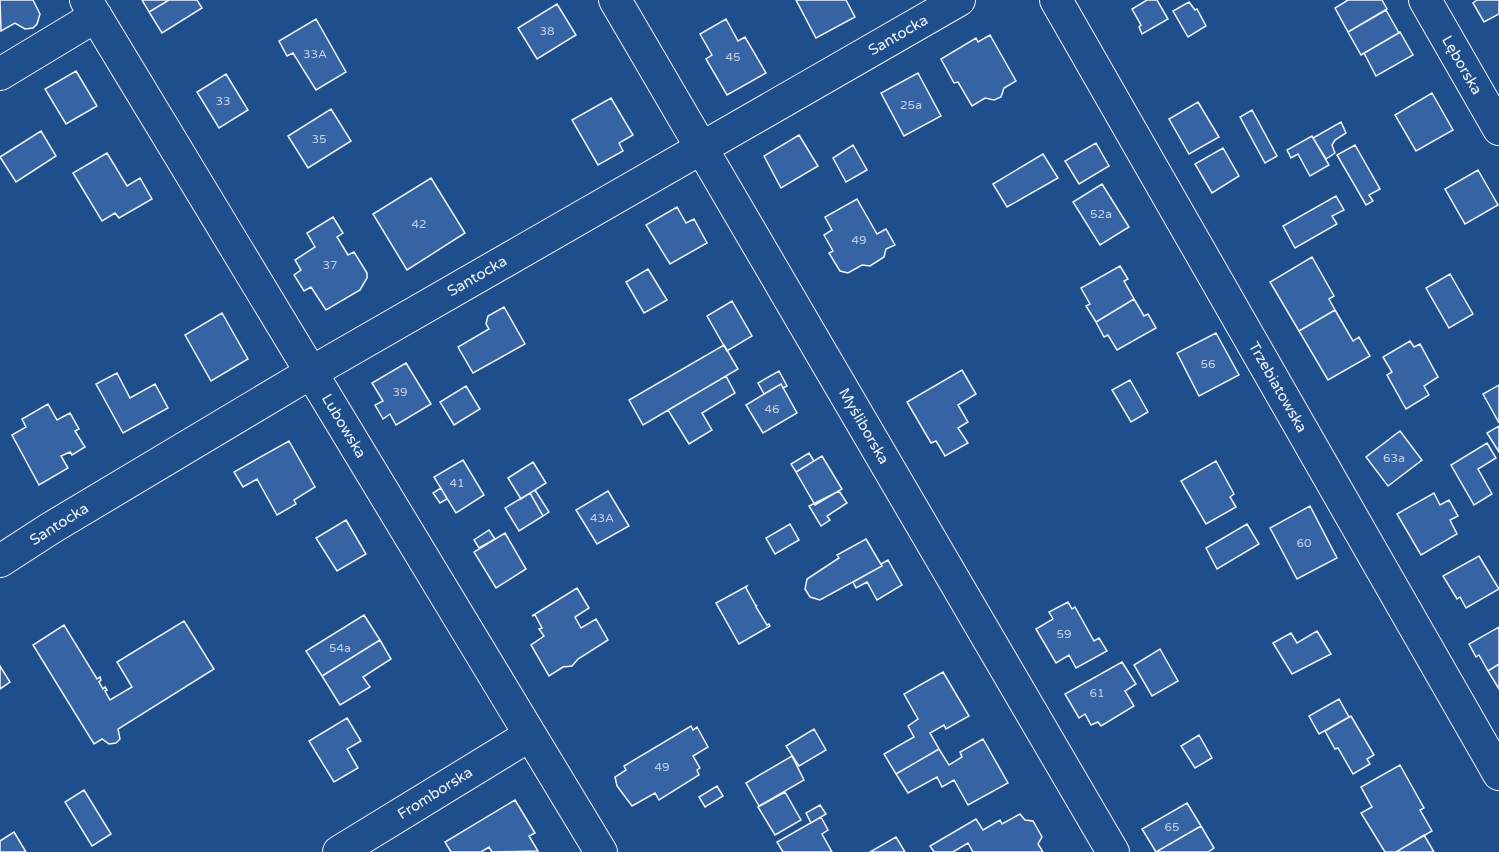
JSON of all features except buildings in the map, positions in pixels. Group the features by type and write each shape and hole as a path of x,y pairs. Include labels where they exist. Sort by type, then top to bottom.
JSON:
{"street":[{"name":"Myśliborska","path":"615,0 1113,852"},
{"name":"Santocka","path":"0,561 51,528 312,372 959,0"},
{"name":"Trzebiatowska","path":"1056,0 1499,774"},
{"name":"Lęborska","path":"1425,0 1499,129"},
{"path":"0,74 91,8"},
{"name":"Lubowska","path":"91,8 601,852"},
{"name":"Fromborska","path":"339,852 530,735"}]}
